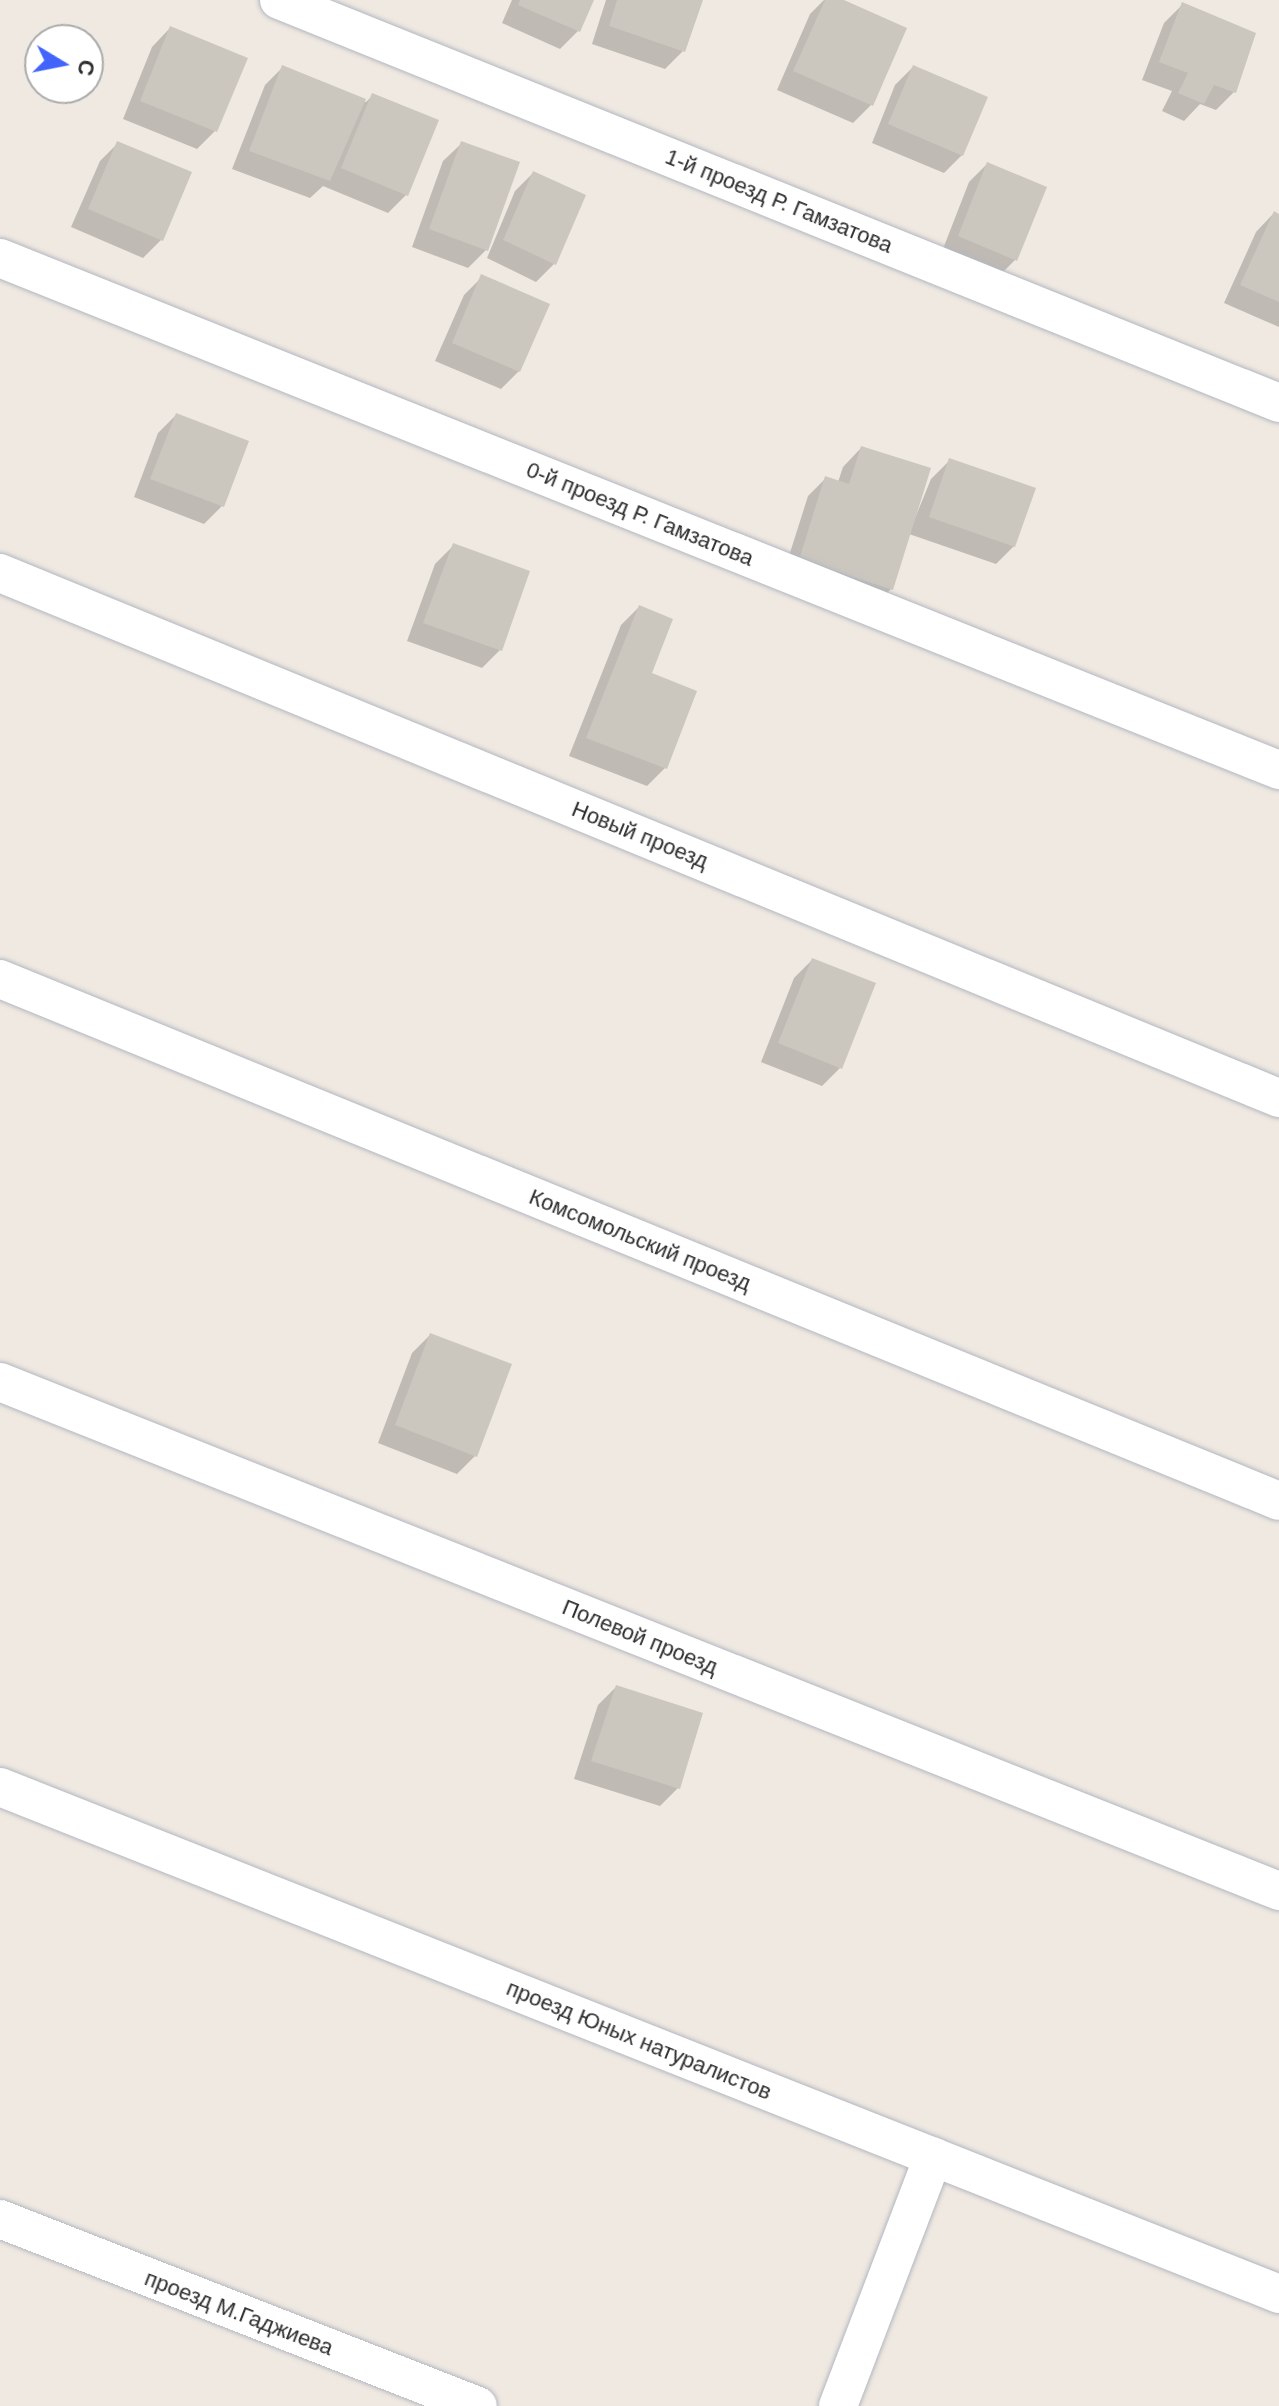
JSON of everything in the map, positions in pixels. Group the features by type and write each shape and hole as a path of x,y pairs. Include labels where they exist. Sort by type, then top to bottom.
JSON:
{"street":[{"name":"1-й проезд Р. Гамзатова","path":"279,0 1279,403"},
{"name":"0-й проезд Р. Гамзатова","path":"0,258 1279,770"},
{"name":"Новый проезд","path":"0,573 1279,1098"},
{"name":"Комсомольский проезд","path":"0,979 1279,1501"},
{"name":"Полевой проезд","path":"0,1382 1279,1891"},
{"name":"проезд Юных натуралистов","path":"0,1787 1279,2294"},
{"path":"838,2406 933,2157"},
{"name":"проезд М.Гаджиева","path":"0,2219 478,2406"}],"building":[{"path":"520,0 594,0 580,32 518,5"},
{"path":"617,0 703,0 685,52 609,26"},
{"path":"825,0 844,0 907,28 873,106 793,71"},
{"path":"1182,2 1256,33 1236,93 1214,85 1204,104 1178,93 1188,73 1159,62"},
{"path":"170,26 248,58 217,132 140,101"},
{"path":"282,65 366,99 330,181 249,151"},
{"path":"913,65 988,97 963,156 888,124"},
{"path":"372,93 439,120 408,196 341,168"},
{"path":"117,141 192,172 163,241 88,209"},
{"path":"461,141 520,162 488,251 429,229"},
{"path":"987,162 1047,187 1017,261 958,236"},
{"path":"533,171 586,195 556,265 503,240"},
{"path":"1274,211 1279,214 1279,302 1240,285"},
{"path":"481,274 550,304 520,372 452,343"},
{"path":"176,413 249,441 224,507 150,479"},
{"path":"861,446 931,468 893,590 799,560 825,476 849,484"},
{"path":"949,458 1036,488 1015,547 929,517"},
{"path":"453,543 530,571 502,651 423,623"},
{"path":"639,605 673,619 652,673 697,691 667,769 586,738"},
{"path":"812,958 876,983 842,1069 778,1043"},
{"path":"430,1333 512,1364 477,1457 395,1425"},
{"path":"616,1685 703,1713 680,1789 591,1761"}]}
